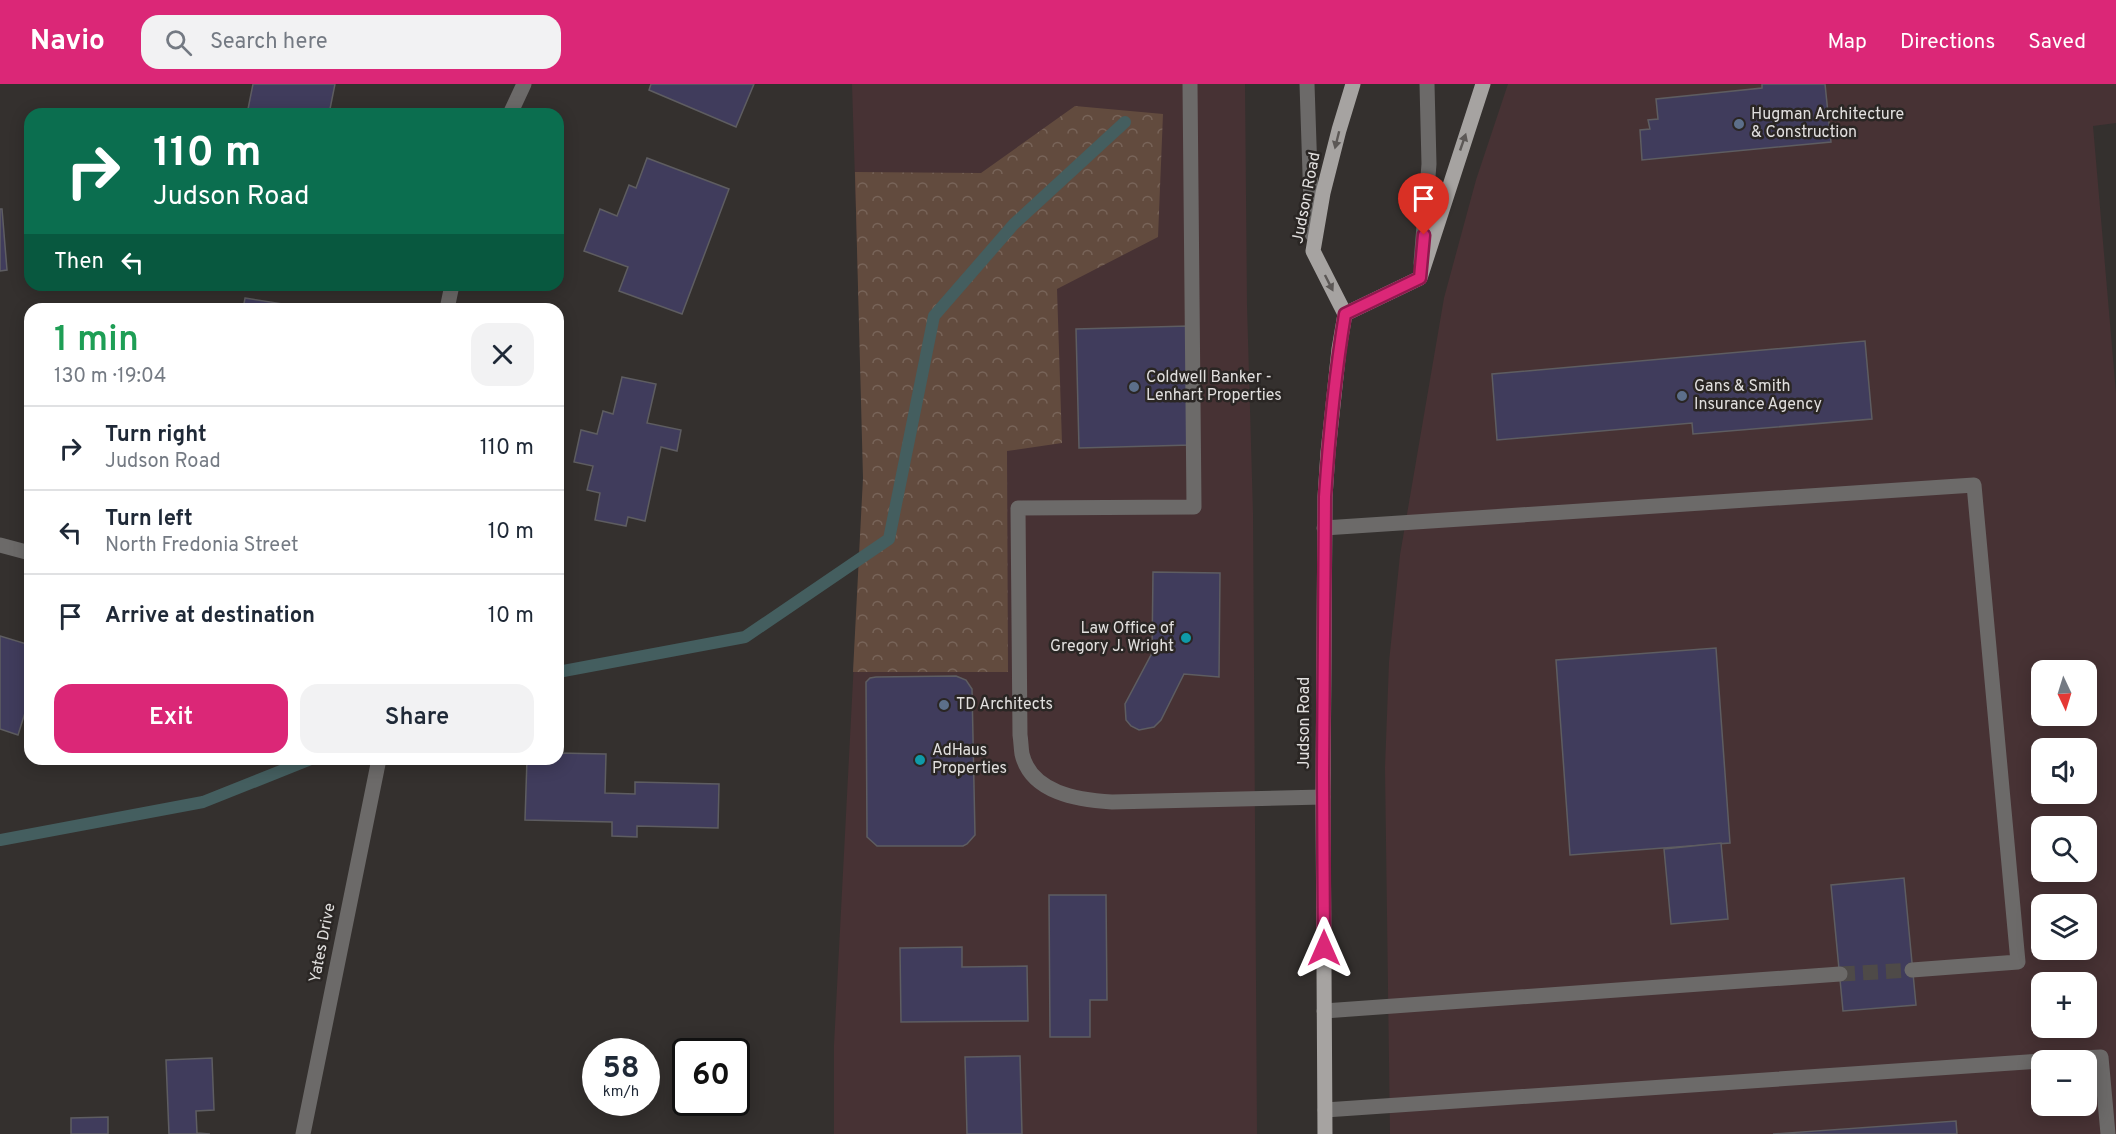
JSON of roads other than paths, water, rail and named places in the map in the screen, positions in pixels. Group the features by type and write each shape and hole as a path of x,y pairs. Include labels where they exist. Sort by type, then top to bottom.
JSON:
{"main road":[{"name":"Judson Road","path":"1325,1134 1324,528 1328,452 1345,314 1313,251 1323,193 1353,84"},
{"path":"1345,314 1420,278 1483,84"}],"street":[{"path":"513,108 524,84"},
{"path":"1190,84 1194,507 1018,508 1022,755 1028,768 1040,782 1070,797 1093,801 1323,797"},
{"path":"1307,84 1313,251"},
{"path":"1420,278 1429,164 1427,84"},
{"path":"1324,528 1974,485 2018,962 1912,970"},
{"path":"0,545 24,551"},
{"name":"Yates Drive","path":"303,1134 378,765"},
{"path":"1324,1011 1840,974"},
{"path":"2097,1057 2101,1057 2108,1134"},
{"path":"1325,1110 2031,1062"}],"waterway":[{"path":"564,671 745,637 889,539 934,316 1014,224 1125,122"},
{"path":"0,840 203,802 296,765"}],"tunnel":[{"path":"1840,974 1912,970"}],"place":[{"name":"Hugman Architecture & Construction","path":"1739,124"},
{"name":"Coldwell Banker - Lenhart Properties","path":"1134,387"},
{"name":"Gans & Smith Insurance Agency","path":"1682,396"},
{"name":"Law Office of Gregory J. Wright","path":"1186,638"},
{"name":"TD Architects","path":"944,705"},
{"name":"AdHaus Properties","path":"920,760"}]}
